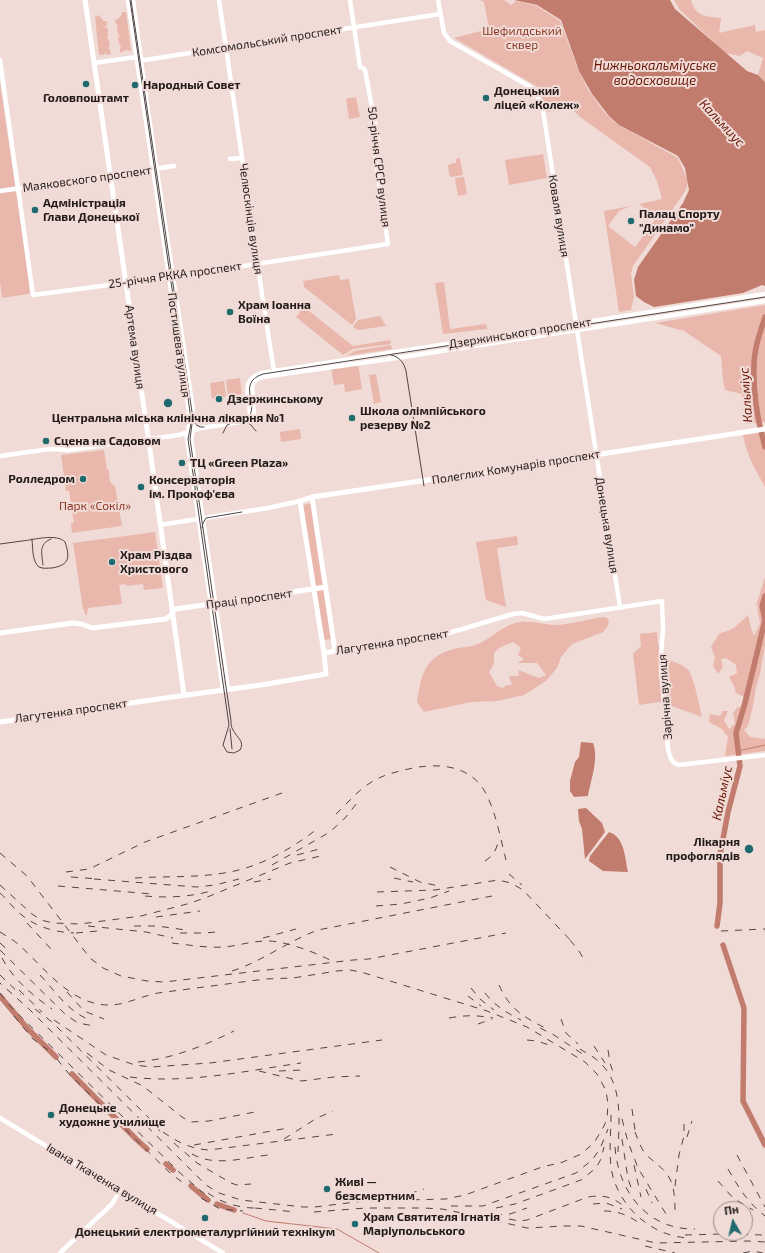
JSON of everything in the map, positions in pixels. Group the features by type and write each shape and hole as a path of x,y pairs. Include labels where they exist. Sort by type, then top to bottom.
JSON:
{"main road":[{"name":"Артема вулиця","path":"84,0 149,439 184,695"},
{"name":"Полеглих Комунарів проспект","path":"300,501 312,497 765,429"},
{"path":"312,497 335,651"},
{"path":"300,501 324,653"},
{"name":"Праці проспект","path":"0,633 77,623 92,628 166,619 176,609 326,587"},
{"name":"Лагутенка проспект","path":"0,722 324,675 326,672 324,653 335,651"}],"street":[{"name":"Постишева вулиця","path":"128,0 171,277 189,412 189,432"},
{"name":"Постишева вулиця","path":"133,0 138,58"},
{"name":"Челюскінців вулиця","path":"219,0 257,264 276,372"},
{"name":"50-річчя СРСР вулиця","path":"350,0 360,67 364,70 378,140 374,149 388,244"},
{"path":"438,0 440,14"},
{"name":"Комсомольський проспект","path":"94,63 226,47 440,14"},
{"name":"Коваля вулиця","path":"440,14 444,33 450,41 528,86 540,99 543,109 575,324"},
{"path":"0,60 1,79 18,188"},
{"path":"230,159 242,158"},
{"name":"Маяковского проспект","path":"0,191 174,166"},
{"name":"25-річчя РККА проспект","path":"18,188 33,295 171,277 388,244"},
{"name":"Постишева вулиця","path":"171,277 194,418 187,438 198,519 213,604 225,690"},
{"name":"Дзержинського проспект","path":"276,372 765,294"},
{"name":"Дзержинського проспект","path":"276,372 576,330 765,301"},
{"name":"Донецька вулиця","path":"575,324 620,607"},
{"path":"0,456 50,449 69,450 149,439 189,432 204,427 249,420 254,416 253,383 257,379 276,372"},
{"path":"249,420 250,412 248,389 250,381 255,375 276,372"},
{"path":"194,418 197,424 204,427"},
{"name":"Полеглих Комунарів проспект","path":"198,519 268,508 300,501"},
{"path":"160,525 198,519"},
{"name":"Лагутенка проспект","path":"335,651 449,633 513,614 522,613 544,619 662,601"},
{"name":"Зарічна вулиця","path":"662,601 663,629 661,670 669,756 674,764 678,765 765,755"},
{"name":"Івана Ткаченка вулиця","path":"0,1118 223,1253"},
{"path":"60,1253 112,1204 120,1190"}],"green space":[{"name":"Шефилдський сквер","path":"480,0 504,0 511,5 516,1 537,6 560,21 577,67 588,90 605,113 617,124 678,158 688,181 686,190 633,266 631,273 634,297 631,310 619,312 604,211 631,206 619,211 608,226 635,247 657,217 639,204 662,199 657,181 650,167 580,117 572,109 547,112 538,87 454,38 489,29 484,2"},
{"path":"674,0 691,0 695,9 702,15 721,18 719,33 755,25 756,32 765,30 765,82 758,75 763,58 747,51 740,56 725,53 680,10"},
{"path":"122,12 126,12 131,51 126,50 120,53 121,46 118,38 120,36 118,34 118,25 116,24 115,20 118,19"},
{"path":"99,15 104,21 107,21 107,25 105,27 108,29 107,38 110,46 108,48 111,54 107,55 105,53 103,55 99,55 95,17"},
{"path":"0,83 15,185 14,187 0,189"},
{"path":"356,97 360,117 349,119 346,99"},
{"path":"543,154 547,178 509,185 505,160"},
{"path":"460,158 463,175 451,177 448,166 456,163 456,159"},
{"path":"464,177 467,194 458,196 455,178"},
{"path":"14,191 17,193 30,293 2,298 0,282 0,193"},
{"path":"339,275 340,280 349,279 356,319 352,325 304,287 303,281"},
{"path":"444,282 450,329 486,324 487,329 443,334 435,283"},
{"path":"765,305 765,422 746,424 742,394 725,390 721,356 684,331 655,323"},
{"path":"304,307 353,346 390,340 391,344 353,349 343,355 296,317"},
{"path":"380,316 386,326 358,330 353,327 358,320"},
{"path":"391,345 392,349 346,356 355,351"},
{"path":"358,363 362,389 345,392 344,384 334,385 331,368"},
{"path":"376,374 381,402 374,404 369,375"},
{"path":"240,378 242,394 228,396 226,380"},
{"path":"224,381 226,397 212,399 210,383"},
{"path":"300,429 301,439 281,442 280,432"},
{"path":"765,432 765,487 749,456 743,435"},
{"name":"Парк «Сокіл»","path":"104,450 110,480 115,486 122,526 72,533 71,523 74,523 69,491 66,491 61,455"},
{"path":"312,503 324,585 315,587 303,505"},
{"path":"155,532 163,588 144,590 143,584 126,586 126,584 119,585 122,604 88,608 87,615 85,615 73,543"},
{"path":"517,536 518,545 497,548 506,607 486,600 476,542"},
{"path":"765,577 765,645 753,706 748,726 744,730 750,737 765,739 765,751 725,756 728,737 722,729 709,722 710,714 720,716 723,711 728,711 724,720 729,729 735,724 733,713 741,706 744,697 736,693 729,677 737,673 736,665 726,658 721,659 723,667 718,674 713,666 715,657 711,647 719,634 734,628 748,615 754,636 760,624 757,607 762,605 756,606"},
{"path":"324,590 332,639 323,640 316,591"},
{"path":"603,617 609,620 608,626 603,632 572,644 561,657 557,668 546,681 524,695 497,701 472,702 424,712 417,702 420,683 426,668 437,656 444,652 478,644 505,627 515,623 531,622 557,625","holes":["513,642 521,648 518,655 524,659 517,663 537,663 546,675 539,678 518,670 519,676 509,676 512,685 506,685 503,688 497,686 489,672 494,664 494,653 499,648"]},
{"path":"657,632 658,644 666,659 681,665 689,671 695,686 702,717 659,702 639,705 633,654 641,646 640,634"}],"water":[{"name":"Нижньокальміуське водосховище","path":"514,0 670,0 675,9 747,71 758,75 765,82 765,286 762,285 743,293 654,307 636,296 634,280 638,267 683,203 689,190 685,168 678,156 619,125 609,116 592,94 579,71 561,20 537,5"},
{"path":"581,742 593,743 595,749 595,762 588,796 574,797 570,791 570,781 575,762 579,757"},
{"path":"586,808 602,823 605,832 585,859 578,809"},
{"path":"609,832 621,843 628,872 603,871 589,861 590,856"}],"waterway":[{"name":"Кальміус","path":"765,317 759,335 754,359 756,406 765,447"},
{"name":"Кальміус","path":"717,926 720,903 720,855 728,812 740,766 736,733 744,707 765,620 762,606 765,596"},
{"path":"738,751 765,745"},
{"name":"Кальміус","path":"723,945 744,1008 743,1101 765,1145"},
{"path":"0,996 27,1028 56,1057"},
{"path":"72,1074 147,1149"},
{"path":"166,1164 173,1170"},
{"path":"191,1186 208,1200"},
{"path":"217,1204 234,1210"},
{"path":"243,1213 266,1221 337,1229 379,1253"}],"tram line":[{"path":"130,0 190,412 191,424 188,439 229,725 223,745 227,752 234,753 240,750 242,744 231,726 190,439 192,412 131,0"},
{"path":"243,421 249,416 252,410 250,384 254,378 263,374 765,297"},
{"path":"391,355 397,357 401,361 406,371 424,486"},
{"path":"192,419 197,425 204,427"},
{"path":"243,421 250,424 256,431"},
{"path":"223,433 227,425 232,423"},
{"path":"202,528 206,518 242,512"},
{"path":"0,544 32,539 51,537 61,539 65,542 68,552 67,560 58,567 39,567 35,562 32,539"},
{"path":"43,565 42,547 51,539"},
{"path":"230,729 232,749"}],"railway":[{"path":"336,814 365,786 386,775 426,766 448,767 468,774 477,781 484,790 495,815 506,860"},
{"path":"66,872 89,869 145,842 282,793"},
{"path":"272,865 330,832 345,818 357,803"},
{"path":"135,878 202,876 237,871 285,851 317,829"},
{"path":"485,861 495,851 498,838"},
{"path":"297,855 323,848"},
{"path":"0,853 27,876 90,958 103,968 121,976 147,981 164,982 369,959 506,933"},
{"path":"0,885 32,914 41,920 53,923 80,924 141,916 187,904 290,863 325,855"},
{"path":"390,867 420,882 439,886"},
{"path":"509,874 522,885"},
{"path":"71,877 99,879"},
{"path":"394,878 413,882"},
{"path":"94,879 196,887 215,885 239,879"},
{"path":"254,882 271,879"},
{"path":"377,892 435,890 498,880 511,883 523,890 574,944"},
{"path":"58,886 152,894"},
{"path":"145,896 162,897 195,895 211,891"},
{"path":"376,906 401,904 430,898 449,891"},
{"path":"0,893 15,909 35,924 58,931 74,933"},
{"path":"232,971 254,962 318,930 492,896"},
{"path":"156,917 200,911"},
{"path":"27,923 51,949"},
{"path":"88,926 146,932 173,938"},
{"path":"134,926 157,926 186,930"},
{"path":"263,938 296,929"},
{"path":"721,931 765,929"},
{"path":"76,933 98,931"},
{"path":"0,932 18,944 59,984 83,999 96,1004 116,1005 158,993 265,979 293,978 350,970 361,972 487,1011 527,1027 585,1062 597,1074 606,1091 608,1104 607,1119 594,1143 581,1154 563,1162 542,1167 465,1195 446,1199 364,1201 315,1207 241,1200 219,1193 206,1185 30,1010 0,983"},
{"path":"180,933 216,932"},
{"path":"570,940 586,963"},
{"path":"172,943 218,947 260,941 273,941 302,948 335,963"},
{"path":"0,943 9,951"},
{"path":"0,950 66,1015 78,1023 94,1026"},
{"path":"2,958 6,966 17,980 52,1009"},
{"path":"0,975 21,995"},
{"path":"40,975 69,1007 76,1013 92,1021"},
{"path":"499,985 503,994 518,1012 547,1029"},
{"path":"471,988 480,999 494,1010"},
{"path":"19,990 42,1012"},
{"path":"67,992 84,1011 104,1019"},
{"path":"0,993 11,1007 179,1172 210,1198"},
{"path":"485,993 502,1009 521,1020"},
{"path":"468,996 481,1006"},
{"path":"35,1009 52,1022 150,1119 163,1135"},
{"path":"14,1016 33,1039 48,1050"},
{"path":"449,1018 461,1016 481,1016 493,1018"},
{"path":"478,1024 492,1019"},
{"path":"561,1019 566,1033 578,1044"},
{"path":"54,1020 106,1055 135,1065 151,1067 210,1063 382,1040"},
{"path":"540,1028 554,1035 584,1055"},
{"path":"138,1062 175,1055 211,1042 234,1031"},
{"path":"527,1040 537,1041 552,1046"},
{"path":"594,1046 605,1063"},
{"path":"580,1049 598,1061 612,1080 618,1103 618,1152"},
{"path":"608,1050 614,1075"},
{"path":"87,1053 109,1070 143,1086 182,1117 191,1122 209,1121 260,1111"},
{"path":"57,1059 69,1074 170,1173 186,1185"},
{"path":"130,1077 151,1079 194,1078 301,1063"},
{"path":"279,1071 302,1070"},
{"path":"259,1071 301,1081 360,1076"},
{"path":"632,1109 636,1137"},
{"path":"284,1139 317,1118 333,1111"},
{"path":"611,1115 611,1167 614,1181 620,1194 638,1217 650,1226 677,1237 691,1238"},
{"path":"622,1119 628,1142 638,1168 669,1219"},
{"path":"675,1186 679,1155 684,1136 684,1119"},
{"path":"687,1137 692,1121"},
{"path":"194,1145 288,1128"},
{"path":"451,1206 483,1206 576,1173 592,1160 600,1149 608,1129"},
{"path":"163,1132 184,1144 209,1150 337,1134"},
{"path":"635,1132 644,1152 664,1171 672,1183 675,1200 675,1213"},
{"path":"622,1139 628,1179 632,1190"},
{"path":"174,1143 197,1163 231,1183 237,1185 251,1184"},
{"path":"496,1208 515,1204 581,1180 596,1168 601,1159 604,1147"},
{"path":"615,1147 617,1163 622,1179 629,1193 638,1205 649,1215 663,1223 678,1228 695,1229"},
{"path":"192,1154 201,1158 220,1161 268,1155"},
{"path":"737,1155 765,1207"},
{"path":"634,1165 641,1197"},
{"path":"728,1169 748,1200 765,1216"},
{"path":"718,1181 733,1198 738,1201"},
{"path":"396,1196 409,1194 424,1189"},
{"path":"646,1189 652,1203"},
{"path":"208,1193 213,1197 232,1205 259,1208"},
{"path":"509,1219 519,1221 527,1220 594,1196 609,1198 618,1202 627,1209"},
{"path":"201,1198 220,1209 243,1211"},
{"path":"593,1204 606,1203 622,1209"},
{"path":"255,1208 296,1212"},
{"path":"314,1212 366,1208 442,1209 527,1228 581,1226 656,1243 765,1242"},
{"path":"495,1215 510,1214 527,1208"},
{"path":"604,1211 623,1214 639,1223"},
{"path":"685,1235 765,1235"},
{"path":"645,1246 675,1253"},
{"path":"743,1253 753,1251 763,1253"}],"place":[{"name":"Головпоштамт","path":"86,84"},
{"name":"Народный Совет","path":"135,85"},
{"name":"Донецький ліцей «Колеж»","path":"486,98"},
{"name":"Адміністрація Глави Донецької","path":"35,210"},
{"name":"Палац Спорту \"Динамо\"","path":"631,221"},
{"name":"Храм Іоанна Воїна","path":"230,312"},
{"name":"Дзержинському","path":"219,399"},
{"name":"Центральна міська клінічна лікарня №1","path":"168,403"},
{"name":"Школа олімпійського резерву №2","path":"352,418"},
{"name":"Сцена на Садовом","path":"46,441"},
{"name":"ТЦ «Green Plaza»","path":"182,463"},
{"name":"Ролледром","path":"83,479"},
{"name":"Консерваторія ім. Прокоф'єва","path":"141,487"},
{"name":"Храм Різдва Христового","path":"112,562"},
{"name":"Лікарня профоглядів","path":"749,849"},
{"name":"Донецьке художнє училище","path":"51,1115"},
{"name":"Живі — безсмертним","path":"327,1189"},
{"name":"Донецький електрометалургійний технікум","path":"205,1218"},
{"name":"Храм Святителя Ігнатія Маріупольського","path":"355,1224"}],"water label":[{"name":"Кальмиус","path":"722,123"}]}
